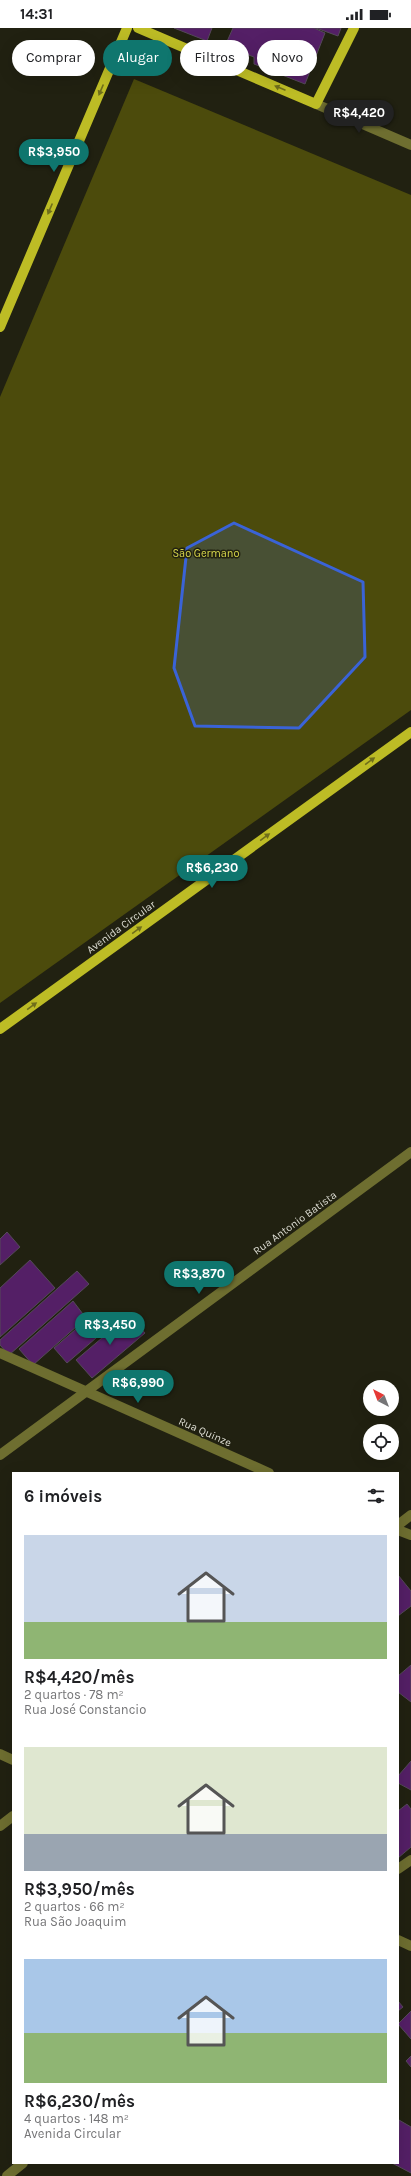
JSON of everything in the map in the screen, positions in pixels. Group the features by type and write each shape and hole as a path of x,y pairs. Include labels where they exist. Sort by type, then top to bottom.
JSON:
{"main road":[{"path":"0,327 127,28"},
{"path":"138,28 316,104 354,28"},
{"name":"Avenida Circular","path":"0,1029 411,732"}],"street":[{"path":"316,104 411,145"},
{"name":"Rua Antonio Batista","path":"0,1455 411,1152"},
{"name":"Rua Quinze","path":"0,1353 86,1393 267,1472"},
{"path":"399,1523 411,1515"},
{"path":"399,1530 411,1535"},
{"path":"0,1754 12,1760"},
{"path":"0,1826 12,1817"},
{"path":"399,1868 411,1860"},
{"path":"399,1940 411,1946"},
{"path":"7,2176 22,2164"}],"highlighted area":[{"path":"234,523 363,582 365,657 299,728 195,726 174,668 187,548"}],"green space":[{"name":"São Germano","path":"134,79 411,195 411,710 0,1003 0,397"}],"building":[{"path":"174,28 212,28 207,40"},
{"path":"233,28 314,28 325,33 317,53 317,40 257,40 257,65 254,64 254,57 249,55 249,40 228,40"},
{"path":"316,28 341,28 338,36"},
{"path":"285,76 308,76 305,84"},
{"path":"7,1232 20,1247 0,1265 0,1239"},
{"path":"30,1260 55,1288 0,1337 0,1288"},
{"path":"77,1271 89,1284 9,1355 0,1345 0,1340"},
{"path":"73,1301 86,1318 33,1365 19,1349"},
{"path":"129,1315 145,1333 92,1378 76,1360"},
{"path":"90,1317 103,1332 67,1363 54,1348"},
{"path":"399,1576 411,1591 411,1606 399,1615"},
{"path":"411,1665 411,1702 399,1693 399,1675"},
{"path":"411,1761 411,1790 399,1784 399,1775"},
{"path":"407,1804 411,1809 411,1847 399,1857 399,1810"},
{"path":"399,2002 403,2007 399,2010"},
{"path":"411,2011 411,2039 399,2025 399,2023"},
{"path":"411,2056 411,2067 406,2061"},
{"path":"399,2120 411,2127 411,2173 394,2164 399,2164"}]}
